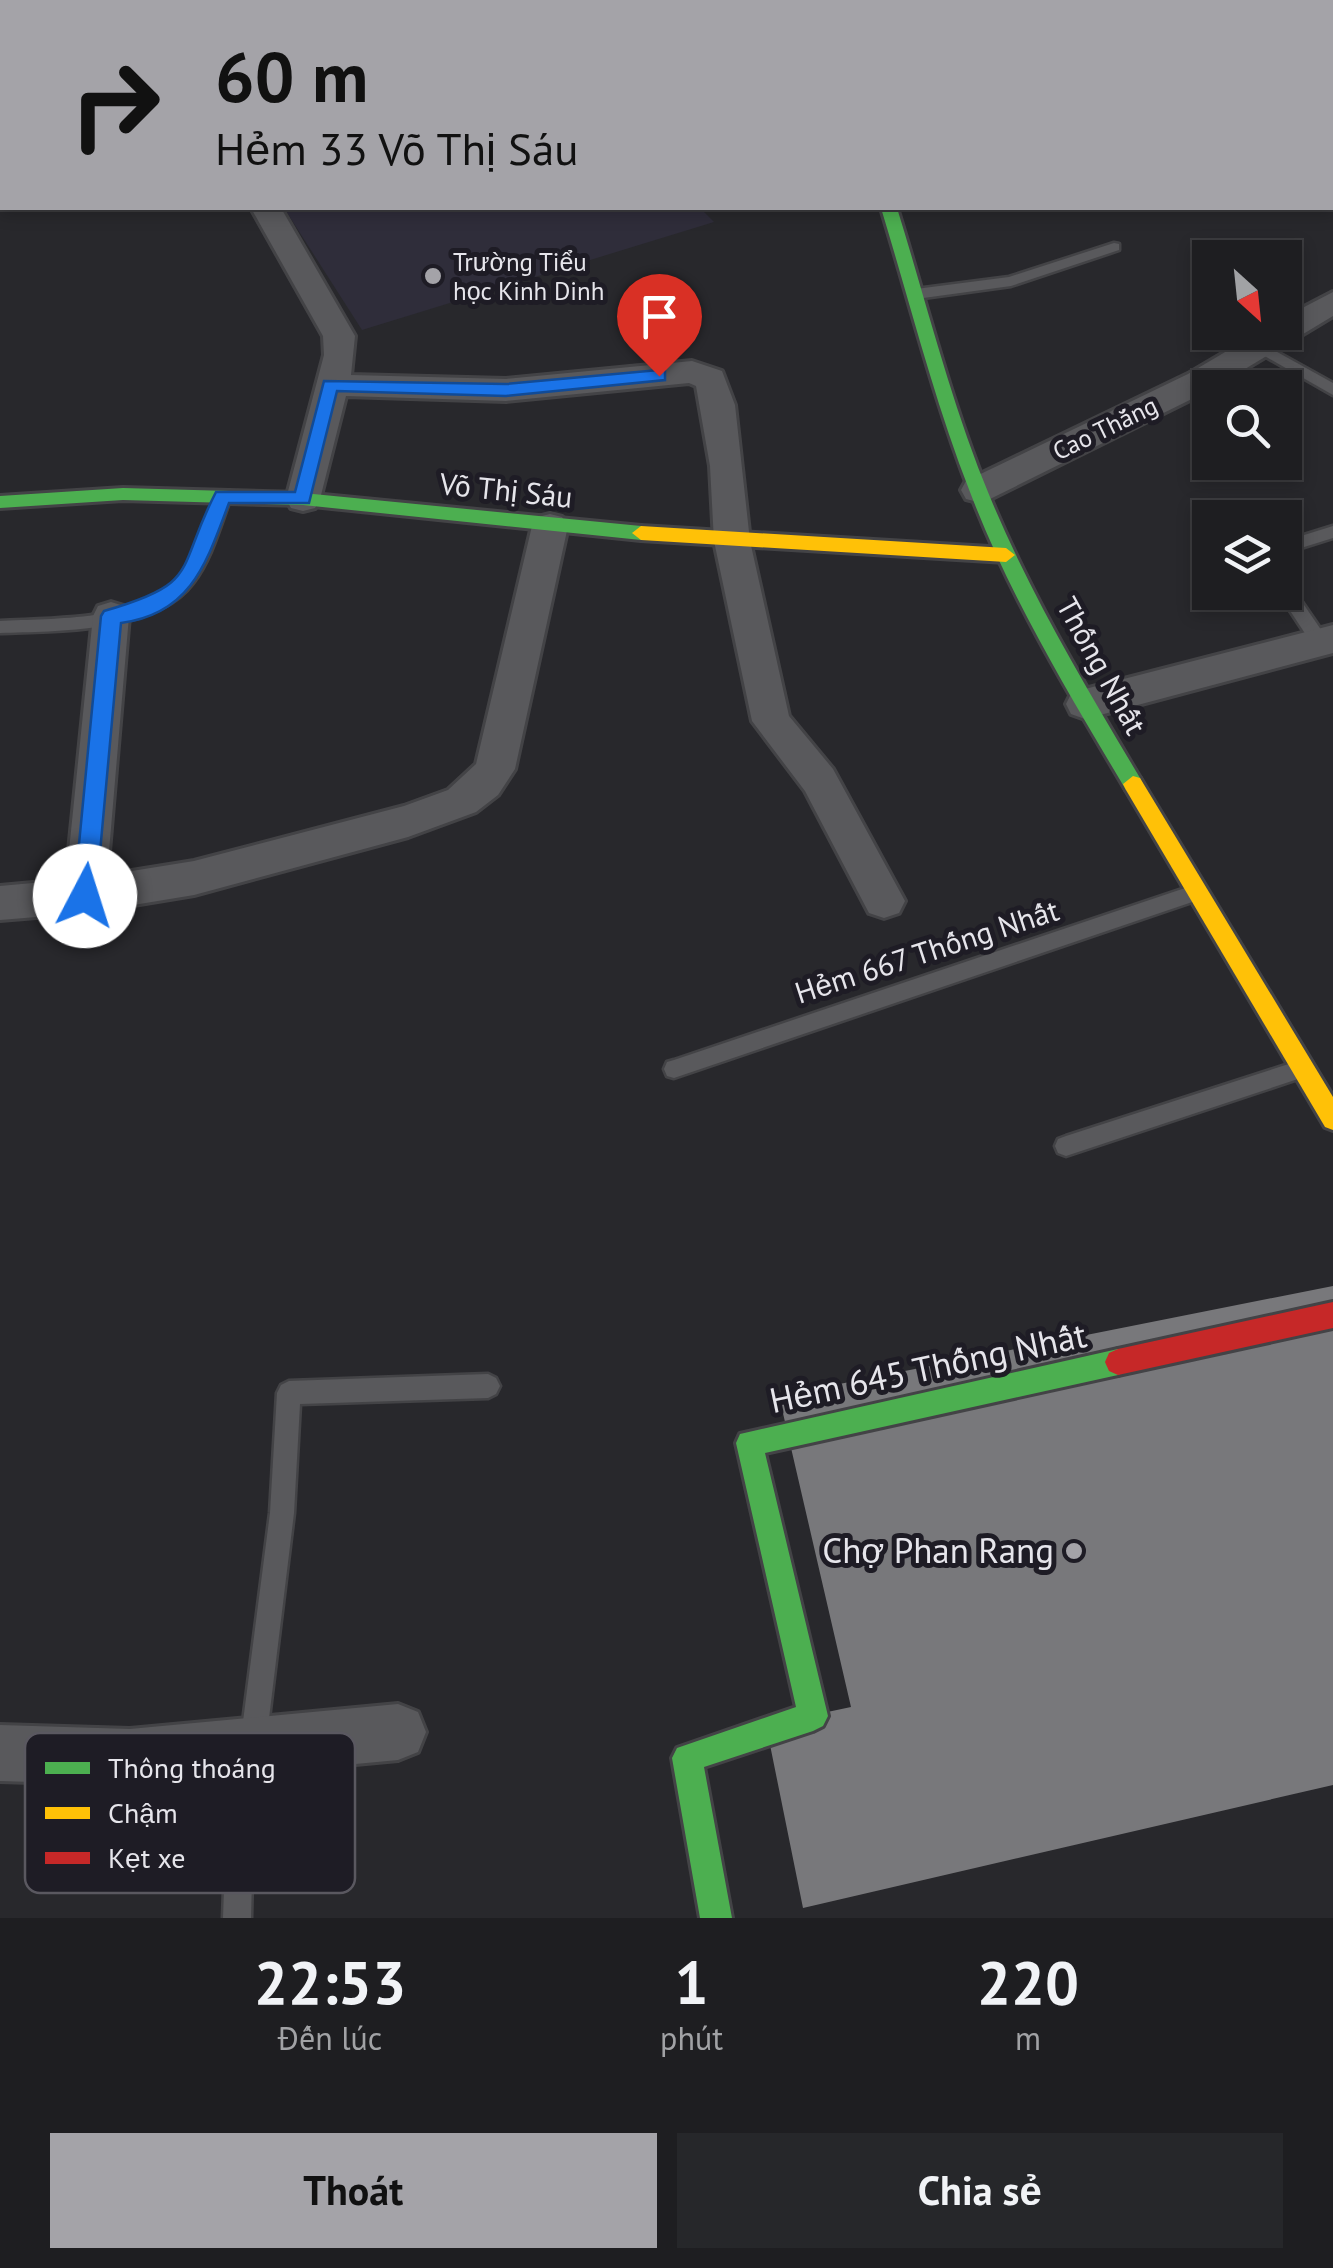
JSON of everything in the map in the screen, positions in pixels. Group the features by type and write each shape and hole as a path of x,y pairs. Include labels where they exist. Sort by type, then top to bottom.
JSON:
{"street":[{"path":"267,210 340,336 340,355 302,499"},
{"name":"Thống Nhất","path":"889,210 978,490 1006,555 1085,704 1333,1119"},
{"name":"Cao Thắng","path":"1302,321 1333,302"},
{"name":"Cao Thắng","path":"978,490 1200,382 1254,350"},
{"path":"330,385 506,390 692,372 710,380 718,405 732,541 771,721 819,780 884,901"},
{"name":"Võ Thị Sáu","path":"0,502 123,494 302,499 732,541 1006,555"},
{"path":"0,903 85,896 194,878 408,820 462,801 484,784 495,768 550,526"},
{"path":"85,896 111,616"},
{"path":"1085,704 1327,641"},
{"name":"Hẻm 645 Thống Nhất","path":"716,1918 687,1758 813,1716 749,1443 1333,1315"},
{"path":"355,1736 398,1732"},
{"path":"0,1753 25,1754"}],"lane":[{"path":"916,294 1011,281 1114,248"},
{"path":"1290,350 1333,390"},
{"path":"0,627 129,614 169,598 184,584 199,558 222,496"},
{"path":"1302,542 1333,532"},
{"path":"1301,610 1327,641"},
{"name":"Hẻm 667 Thống Nhất","path":"674,1068 1198,892"},
{"path":"1066,1146 1302,1068"},
{"path":"250,1733 282,1512 289,1393 488,1386"},
{"path":"238,1918 239,1893"}],"shaded area":[{"name":"Trường Tiểu học Kinh Dinh","path":"285,210 702,210 714,222 362,330"}],"building":[{"name":"Chợ Phan Rang","path":"1333,1286 1333,1785 803,1908 766,1725 851,1707 779,1396"}],"traffic: fast":[{"path":"890,210 954,423 995,531 1050,641 1133,784"},
{"path":"0,502 123,494 303,499 641,533"},
{"path":"716,1918 687,1758 813,1716 749,1443 1118,1362"}],"traffic: slow":[{"path":"641,533 1006,555"},
{"path":"1133,784 1333,1119"}],"traffic: jam":[{"path":"1118,1362 1333,1315"}],"place":[{"name":"Trường Tiểu học Kinh Dinh","path":"433,276"},
{"name":"Chợ Phan Rang","path":"1074,1551"}],"route":[{"path":"85,896 111,616 129,614 169,598 184,584 199,558 222,496 302,499 330,385 506,390 659,376"}]}
